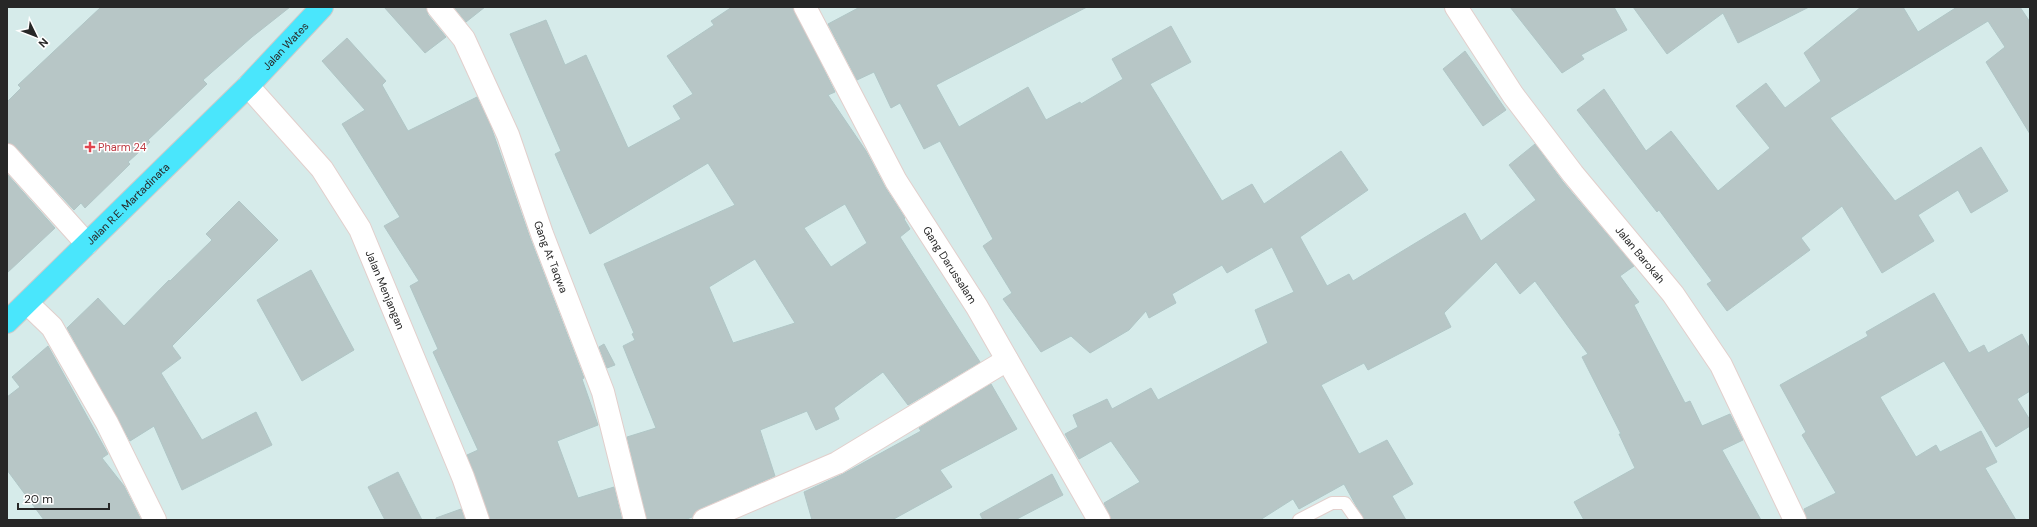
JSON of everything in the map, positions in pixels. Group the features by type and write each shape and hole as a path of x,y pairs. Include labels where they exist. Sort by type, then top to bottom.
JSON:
{"main road":[{"name":"Jalan Wates","path":"248,86 322,7"},
{"name":"Jalan R.E. Martadinata","path":"7,322 248,86"}],"street":[{"name":"Gang At Taqwa","path":"438,7 464,39 508,136 542,234 603,392 635,520"},
{"name":"Gang Darussalam","path":"805,7 896,181 977,307 1099,520"},
{"name":"Jalan Barokah","path":"1456,7 1514,95 1573,174 1672,294 1721,365 1795,520"},
{"name":"Jalan Menjangan","path":"248,86 322,169 360,229 478,520"},
{"path":"7,155 87,244"},
{"path":"27,303 52,327 107,423 155,520"},
{"path":"704,520 837,463 1007,360"}],"lane":[{"path":"1299,520 1332,503 1345,503 1357,520"}],"building":[{"path":"101,7 290,7 252,37 203,80 207,84 148,140 150,142 128,162 130,164 85,208 81,203 74,210 16,147 7,143 7,102 21,88 18,85"},
{"path":"384,7 426,7 428,15 446,37 425,53"},
{"path":"454,7 485,7 466,22"},
{"path":"732,7 793,7 835,92 828,95 866,151 885,187 905,218 904,219 910,229 900,237 980,362 908,405 883,372 834,408 839,419 816,430 807,411 760,430 775,476 699,509 692,517 684,520 647,520 627,437 656,428 623,346 635,340 632,334 634,333 604,264 735,205 708,163 590,234 555,154 561,151 510,34 546,20 565,65 586,55 628,148 681,119 673,106 693,94 667,56 714,25 711,21","holes":["845,204 867,243 831,267 804,228","755,259 795,323 733,343 709,287"]},
{"path":"860,7 1087,7 936,85 959,127 1028,87 1046,120 1080,102 1081,104 1123,79 1112,59 1171,26 1191,62 1150,84 1222,201 1252,184 1264,204 1341,151 1368,190 1300,237 1327,286 1349,274 1353,281 1465,213 1481,241 1536,200 1509,165 1535,144 1563,182 1634,266 1620,276 1639,302 1634,305 1685,403 1690,401 1702,426 1730,414 1743,440 1722,450 1761,520 1584,520 1574,502 1635,468 1619,434 1621,434 1582,357 1588,354 1535,281 1520,294 1496,262 1444,313 1451,327 1368,370 1364,363 1321,385 1359,454 1387,440 1413,484 1392,496 1406,520 1364,520 1344,484 1299,509 1293,499 1260,520 1111,520 1104,503 1140,482 1111,441 1079,459 1065,434 1078,427 1073,415 1107,399 1112,409 1151,388 1158,400 1268,343 1255,310 1294,292 1272,247 1227,273 1222,265 1172,294 1176,303 1149,318 1146,311 1129,330 1090,353 1071,336 1041,352 1003,299 1012,293 983,246 993,239 940,141 924,149 900,103 891,108 874,72 857,80 828,24"},
{"path":"1510,7 1614,7 1627,30 1581,55 1584,59 1562,73"},
{"path":"1633,7 1809,7 1738,43 1723,13 1667,54"},
{"path":"1861,7 1903,7 1918,32 1957,7 2020,7 2030,22 2030,134 1986,62 2005,47 1988,21 1830,118 1895,201 1981,147 2008,191 1971,213 1958,190 1918,215 1934,241 1882,273 1842,206 1801,238 1810,250 1727,311 1707,284 1712,281 1659,210 1657,212 1577,110 1604,89 1646,151 1671,131 1718,191 1770,148 1736,106 1766,83 1785,108 1821,81 1804,53"},
{"path":"347,38 386,81 382,85 408,131 477,97 491,127 530,238 584,378 582,379 598,425 557,441 578,498 614,487 622,520 490,520 467,455 478,450 433,352 438,349 410,286 419,281 384,226 400,217 342,124 365,110 322,61"},
{"path":"1465,51 1506,110 1483,126 1443,69"},
{"path":"7,174 55,228 7,273"},
{"path":"239,201 278,240 172,346 181,358 161,373 202,440 256,412 272,445 182,490 154,426 130,441 67,328 98,298 124,326 169,280 170,281 212,240 206,234"},
{"path":"311,270 354,350 302,381 257,300"},
{"path":"1934,293 1969,353 1984,345 1988,353 2022,334 2030,349 2030,391 2017,399 2030,420 2030,426 1996,447 1944,361 1880,397 1916,457 1936,445 1940,452 1981,431 1997,462 1985,468 2016,520 1807,520 1804,509 1836,493 1802,435 1806,432 1780,385 1868,336 1866,332"},
{"path":"604,344 615,365 607,368 599,347"},
{"path":"48,346 108,454 102,458 124,486 141,520 44,520 7,470 7,397 20,387 12,377"},
{"path":"991,384 1017,429 940,470 952,487 892,520 812,520 804,492 843,474 921,431 919,428"},
{"path":"398,472 422,520 385,520 368,487"},
{"path":"1052,474 1063,495 1015,520 983,520 980,514"},
{"path":"461,509 465,520 436,520 436,518"}],"place":[{"name":"Pharm 24","path":"90,147"}]}
